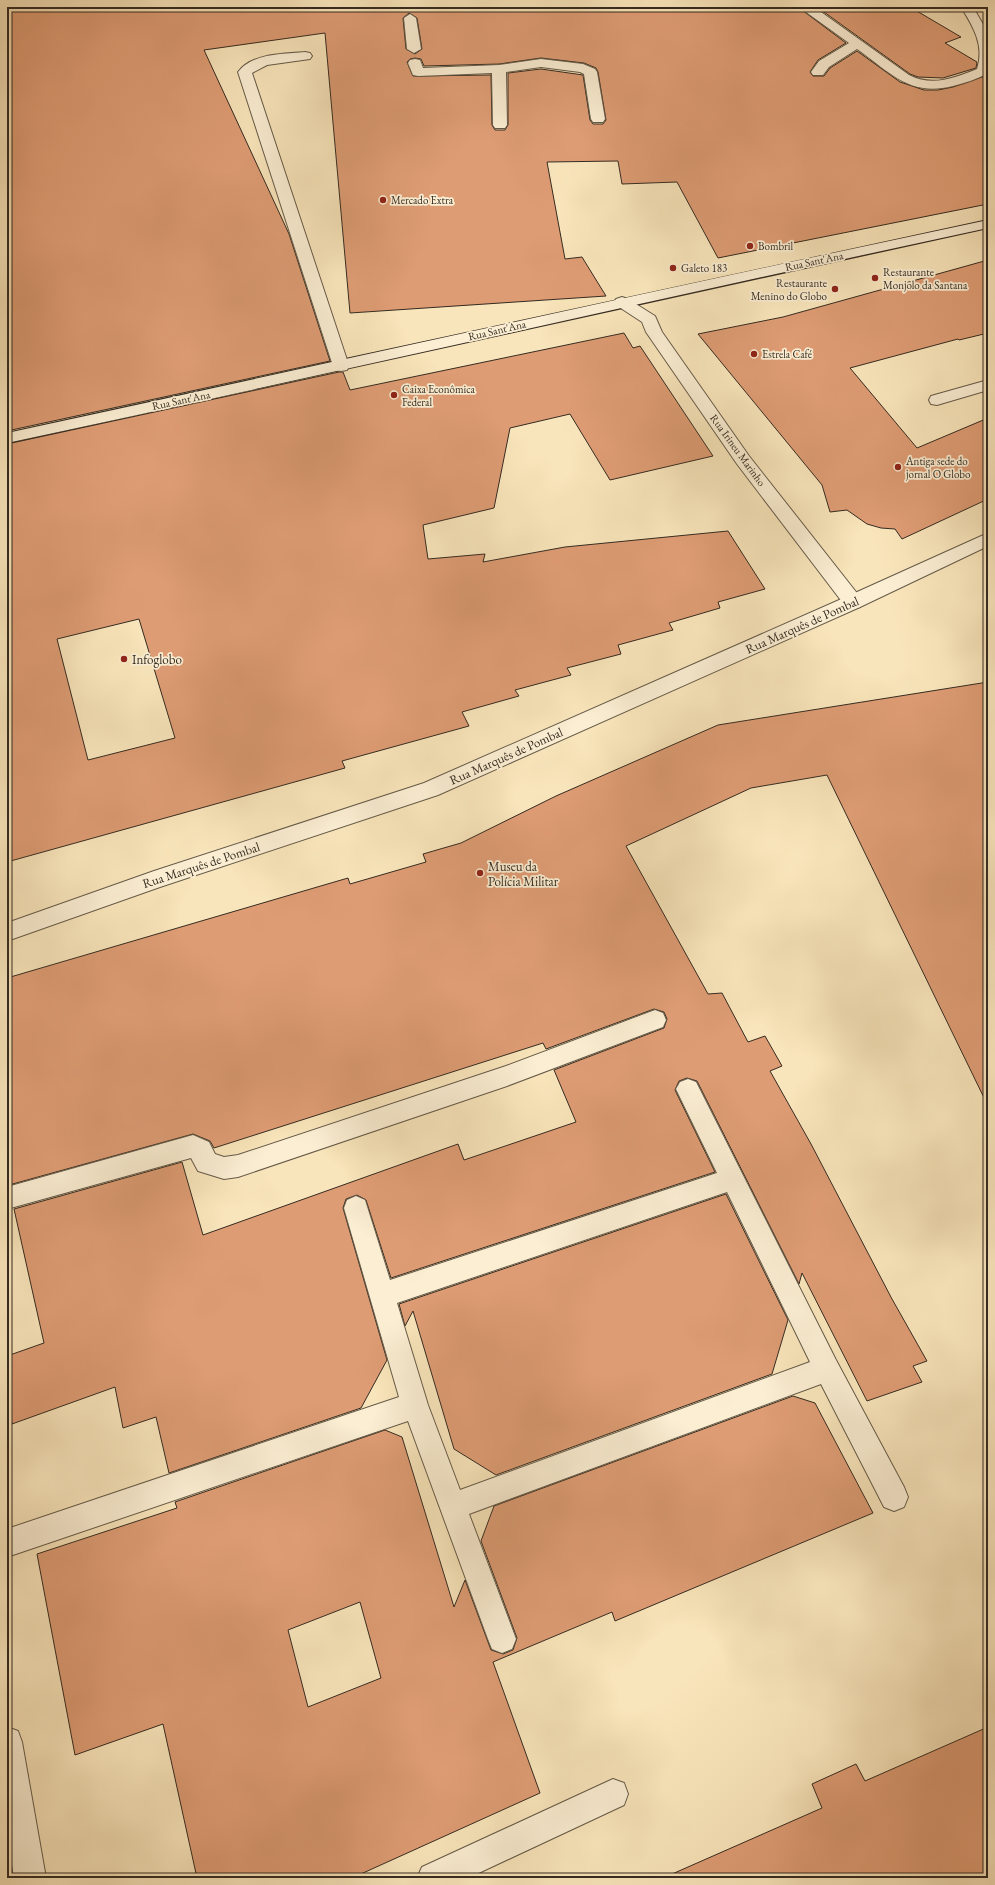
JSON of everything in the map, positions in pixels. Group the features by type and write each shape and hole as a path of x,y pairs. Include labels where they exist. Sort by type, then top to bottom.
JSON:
{"street":[{"path":"805,7 904,78 927,86 972,76 983,71 988,56 984,34 967,7"},
{"path":"410,18 414,49"},
{"path":"818,72 824,64 857,43"},
{"path":"305,56 256,63 248,67 245,72 341,366"},
{"path":"415,63 418,72 499,69 541,63 587,69 590,72 598,119"},
{"path":"499,69 500,125"},
{"name":"Rua Sant'Ana","path":"7,438 341,366 622,302 988,224"},
{"name":"Rua Irineu Marinho","path":"622,302 649,319 654,332 743,460 853,602"},
{"path":"937,400 988,385"},
{"name":"Rua Marquês de Pombal","path":"7,932 154,880 431,789 853,602 988,539"},
{"path":"7,1198 193,1146 200,1150 207,1164 224,1168 238,1166 506,1076 655,1020"},
{"path":"688,1089 826,1369 894,1497"},
{"path":"384,1295 733,1179"},
{"path":"356,1208 384,1295 415,1405 502,1639"},
{"path":"453,1506 826,1369"},
{"path":"7,1543 415,1405"},
{"path":"7,1742 30,1878"},
{"path":"433,1878 613,1794"}],"building":[{"path":"7,7 798,7 846,43 818,60 810,72 813,76 824,76 830,68 857,51 900,82 924,90 938,90 953,87 988,75 988,204 718,258 677,182 622,184 618,161 547,162 565,259 582,257 606,296 350,313 325,33 204,50 289,234 330,361 7,431","holes":["409,13 417,18 422,49 415,54 406,49 403,18","541,58 584,63 596,68 598,72 606,120 603,124 593,124 590,120 583,75 541,69 508,73 508,125 505,130 495,130 492,125 491,75 413,76 407,62 410,59 421,59 424,66 499,64"]},
{"path":"817,7 910,7 961,37 945,43 977,62 976,68 943,78 918,77 910,74"},
{"path":"988,260 988,333 958,339 850,368 917,448 988,418 988,499 902,539 895,529 881,528 867,524 847,510 830,512 822,485 698,334 783,317"},
{"path":"624,333 633,348 640,346 713,456 610,480 570,414 510,428 494,508 423,525 428,559 485,554 483,562 565,547 728,531 765,589 718,602 720,608 669,623 673,630 618,645 621,654 567,668 571,675 515,690 519,696 462,712 469,726 342,761 345,768 7,862 7,444 339,372 343,372 350,390","holes":["139,619 175,738 88,760 57,639"]},
{"path":"988,682 988,1106 827,775 751,788 626,846 708,994 722,993 748,1042 765,1036 782,1066 770,1071 811,1144 892,1299 927,1361 913,1366 922,1382 867,1401 802,1273 799,1284 697,1081 687,1078 679,1081 675,1090 715,1172 391,1278 366,1200 357,1195 346,1199 343,1208 387,1360 361,1408 169,1473 156,1417 123,1428 115,1387 12,1424 7,1395 7,1356 44,1343 14,1209 182,1162 203,1235 458,1144 464,1160 576,1122 554,1070 664,1028 667,1019 664,1012 654,1009 546,1049 543,1043 214,1148 210,1141 193,1134 9,1185 7,1175 7,978 348,878 350,884 426,862 423,854 461,843 556,796 718,725"},
{"path":"726,1194 788,1320 772,1374 496,1475 454,1449 413,1311 405,1326 399,1304"},
{"path":"793,1396 815,1403 873,1513 615,1621 612,1612 493,1662 540,1793 352,1878 197,1878 163,1724 75,1755 37,1554 177,1508 175,1502 385,1430 402,1437 454,1607 465,1580 491,1650 503,1654 513,1650 517,1638 481,1541 494,1506","holes":["360,1602 381,1678 308,1707 288,1630"]},
{"path":"988,1727 988,1878 663,1878 822,1808 812,1784 856,1764 865,1781"}],"place":[{"name":"Mercado Extra","path":"383,200"},
{"name":"Bombril","path":"750,246"},
{"name":"Galeto 183","path":"673,268"},
{"name":"Restaurante Monjolo da Santana","path":"875,278"},
{"name":"Restaurante Menino do Globo","path":"835,289"},
{"name":"Estrela Café","path":"754,354"},
{"name":"Caixa Econômica Federal","path":"394,395"},
{"name":"Antiga sede do jornal O Globo","path":"898,467"},
{"name":"Infoglobo","path":"124,659"},
{"name":"Museu da Polícia Militar","path":"480,873"}]}
